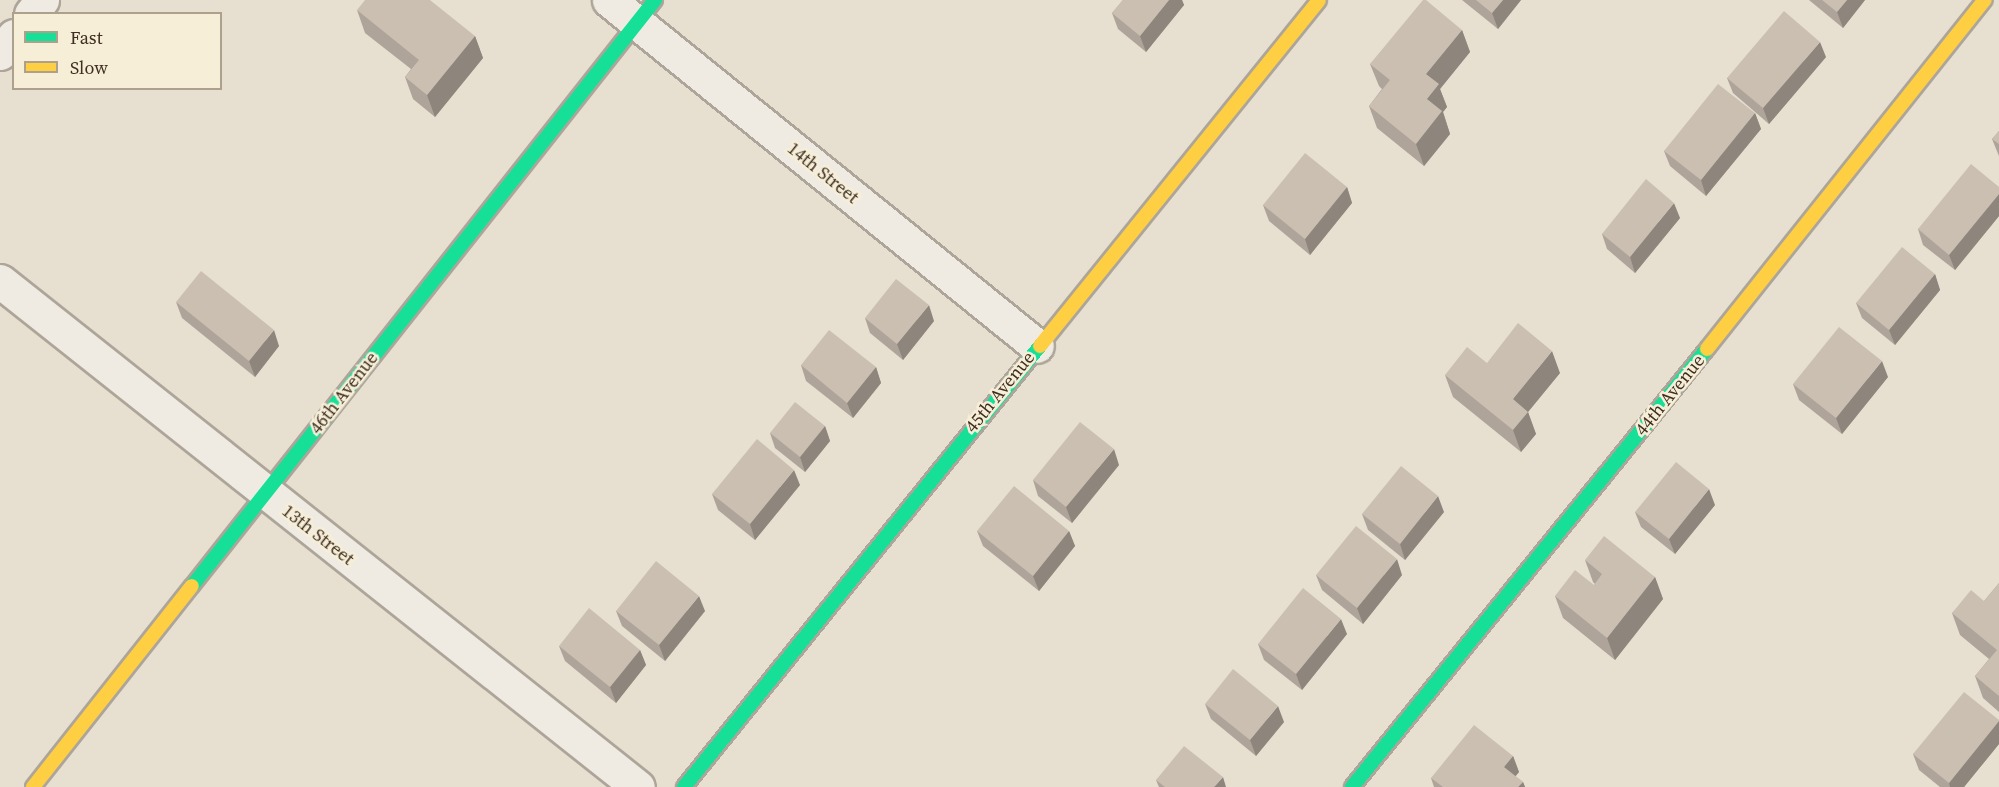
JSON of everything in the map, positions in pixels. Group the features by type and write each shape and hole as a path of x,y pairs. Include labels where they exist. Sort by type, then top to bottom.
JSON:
{"street":[{"path":"33,12 42,0"},
{"name":"14th Street","path":"609,0 645,11 1037,346"},
{"name":"45th Avenue","path":"684,787 1037,346 1319,0"},
{"path":"1985,0 1999,11"},
{"name":"44th Avenue","path":"1352,787 1489,623 1985,0"},
{"name":"46th Avenue","path":"33,787 645,11"},
{"path":"0,53 12,38"},
{"name":"13th Street","path":"0,281 638,787"}],"building":[{"path":"365,0 430,0 475,36 427,95 405,77 419,60 357,10"},
{"path":"1123,0 1169,0 1140,36 1112,13"},
{"path":"1423,0 1426,0 1462,30 1426,74 1439,84 1427,99 1442,111 1416,144 1369,106 1390,80 1370,64"},
{"path":"1476,0 1503,0 1492,13"},
{"path":"1822,0 1847,0 1837,12"},
{"path":"1784,11 1820,42 1763,108 1727,78"},
{"path":"1718,84 1755,113 1701,180 1664,151"},
{"path":"1999,131 1999,144 1992,139"},
{"path":"1305,153 1347,187 1305,239 1263,205"},
{"path":"1971,164 1999,187 1999,194 1949,255 1918,229"},
{"path":"1646,179 1674,203 1630,257 1602,234"},
{"path":"1902,247 1935,274 1889,330 1856,303"},
{"path":"201,271 274,330 249,361 176,302"},
{"path":"896,279 929,305 897,344 865,318"},
{"path":"1518,323 1552,351 1513,399 1528,412 1513,430 1445,375 1467,347 1487,363"},
{"path":"1839,327 1882,361 1836,418 1793,384"},
{"path":"829,330 876,367 847,403 801,365"},
{"path":"795,402 825,426 800,457 770,433"},
{"path":"1080,422 1114,449 1066,507 1033,480"},
{"path":"757,439 794,470 750,524 712,494"},
{"path":"1676,462 1709,489 1669,539 1635,512"},
{"path":"1401,466 1438,496 1400,544 1362,514"},
{"path":"1014,486 1069,531 1033,576 977,531"},
{"path":"1356,526 1397,559 1357,608 1316,575"},
{"path":"1604,536 1655,577 1607,638 1555,596 1575,570 1594,585 1602,574 1585,560"},
{"path":"656,561 699,596 659,645 616,611"},
{"path":"1999,583 1999,696 1975,676 1997,650 1952,613 1971,590 1984,601"},
{"path":"1303,588 1341,619 1296,674 1258,644"},
{"path":"589,608 640,650 610,687 559,646"},
{"path":"1233,669 1278,706 1250,740 1205,704"},
{"path":"1964,692 1999,721 1949,783 1913,754"},
{"path":"1474,725 1513,756 1504,767 1523,782 1518,787 1443,787 1431,778"},
{"path":"1184,746 1223,777 1214,787 1165,787 1156,780"}],"traffic: fast":[{"path":"192,586 655,0"},
{"path":"684,787 1040,346"},
{"path":"1352,787 1707,349"}],"traffic: slow":[{"path":"1040,346 1319,0"},
{"path":"1707,349 1985,0"},
{"path":"33,787 192,586"}]}
